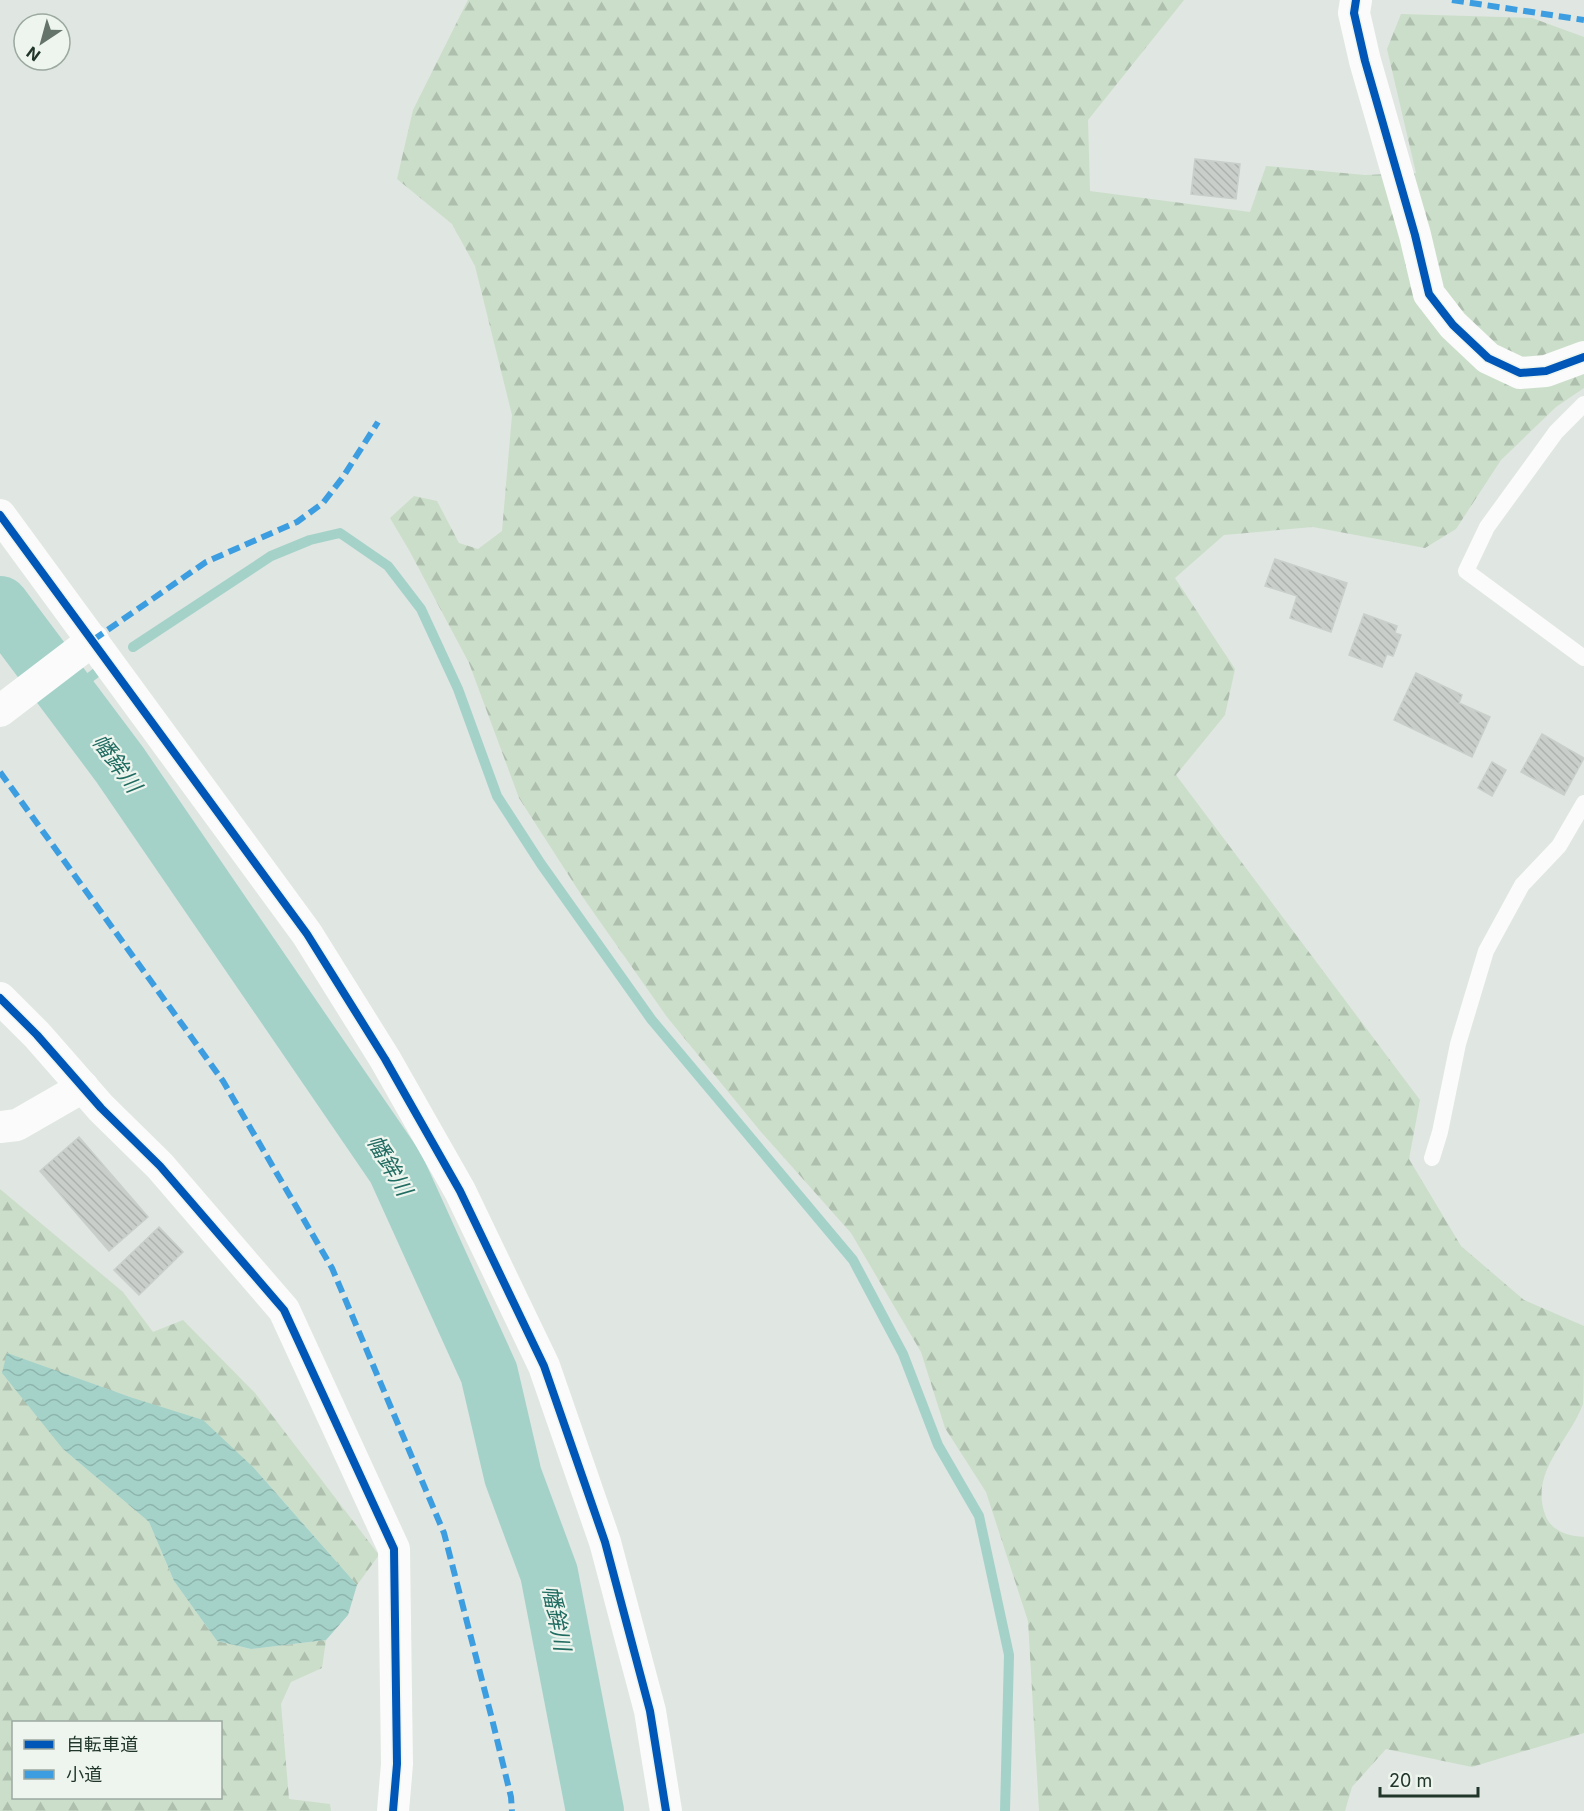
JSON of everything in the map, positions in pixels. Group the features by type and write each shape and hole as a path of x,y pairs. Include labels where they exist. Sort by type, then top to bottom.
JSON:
{"street":[{"path":"1356,0 1354,13 1365,61 1415,235 1429,294 1453,325 1488,358 1520,373 1546,371 1584,357"},
{"path":"0,515 85,646 307,934 385,1059 460,1191 544,1366 605,1542 650,1711 666,1811"},
{"path":"0,711 85,646"},
{"path":"0,998 37,1035 82,1087 160,1166 284,1310 394,1550 397,1764 393,1811"},
{"path":"0,1127 17,1125 82,1087"}],"lane":[{"path":"1584,404 1556,432 1487,527 1466,571 1584,658"},
{"path":"1432,1158 1440,1132 1458,1044 1486,951 1522,885 1559,846 1584,803"}],"green space":[{"path":"468,0 1184,0 1088,120 1090,191 1250,212 1266,166 1365,175 1416,173 1387,49 1401,14 1532,18 1584,37 1584,388 1556,407 1501,460 1456,529 1425,548 1313,527 1224,535 1175,578 1235,669 1225,715 1176,775 1420,1100 1409,1159 1461,1246 1524,1300 1584,1326 1583,1404 1546,1472 1542,1486 1542,1501 1546,1517 1557,1530 1584,1537 1584,1733 1472,1767 1386,1749 1352,1787 1345,1811 1039,1811 1028,1621 986,1492 945,1428 921,1352 851,1233 761,1132 667,1017 582,896 519,798 469,663 390,518 414,496 437,501 459,543 478,549 502,531 512,415 475,266 452,224 397,179 413,110"},
{"path":"0,1189 123,1292 153,1332 183,1320 255,1393 379,1555 357,1585 254,1468 133,1398 7,1354 63,1449 149,1522 174,1581 217,1641 251,1649 326,1640 322,1668 291,1682 281,1704 289,1799 330,1804 331,1811 0,1811"}],"water":[{"path":"7,1353 133,1398 203,1420 254,1468 357,1585 348,1615 326,1640 251,1649 217,1641 174,1581 149,1522 63,1449 2,1373"}],"building":[{"path":"1195,159 1240,164 1236,199 1191,194"},
{"path":"1275,559 1347,583 1331,632 1290,618 1297,596 1265,586"},
{"path":"1364,614 1397,626 1395,633 1401,635 1393,656 1387,654 1382,667 1349,655"},
{"path":"1416,673 1462,695 1459,703 1490,717 1472,757 1394,720"},
{"path":"1542,734 1584,758 1564,795 1521,772"},
{"path":"1492,762 1506,770 1492,796 1478,788"},
{"path":"79,1137 148,1217 109,1251 40,1171"},
{"path":"159,1227 183,1252 139,1295 114,1270"}],"waterway":[{"path":"133,647 271,556 310,540 340,533 388,566 421,609 458,689 497,796 541,864 651,1019 853,1260 903,1354 938,1445 979,1516 1009,1655 1005,1811"},
{"name":"幡鉾川","path":"0,605 120,765 396,1168 489,1373 513,1476 549,1573 595,1811"},
{"path":"67,695 97,672"}],"marked path":[{"path":"1452,0 1584,20"},
{"path":"93,640 206,562 297,522 323,503 343,477 378,422"},
{"path":"0,772 223,1081 332,1268 444,1533 492,1719 511,1797 512,1811"}],"cycle path":[{"path":"1356,0 1354,13 1365,61 1415,235 1429,294 1453,325 1488,358 1520,373 1546,371 1584,357"},
{"path":"0,515 307,934 385,1059 460,1191 544,1366 605,1542 650,1711 666,1811"},
{"path":"0,998 37,1035 101,1108 160,1166 284,1310 394,1549 397,1764 393,1811"}]}
